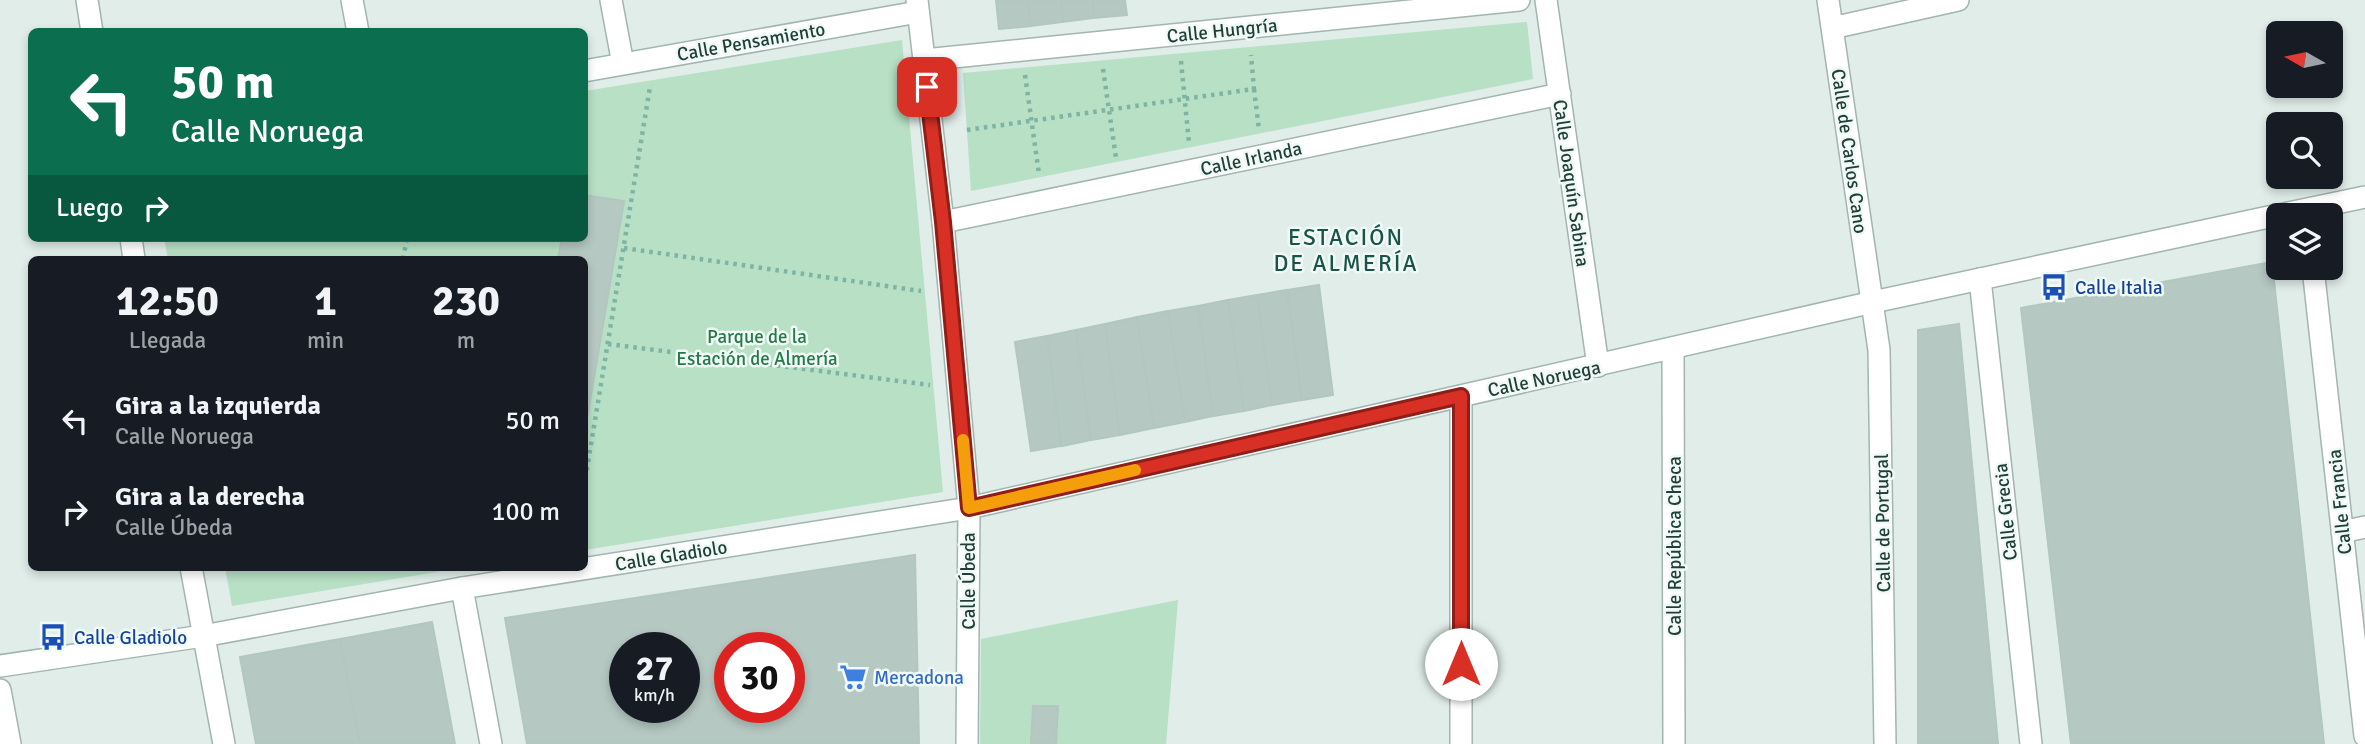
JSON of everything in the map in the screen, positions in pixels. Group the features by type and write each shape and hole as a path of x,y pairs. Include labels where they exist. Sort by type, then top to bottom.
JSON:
{"street":[{"path":"87,0 91,28"},
{"path":"352,0 357,28"},
{"path":"611,0 623,64"},
{"name":"Calle Hungría","path":"924,60 1519,0"},
{"name":"Calle Joaquín Sabina","path":"1546,0 1598,366"},
{"name":"Calle de Carlos Cano","path":"1828,0 1873,302"},
{"path":"1832,27 1958,0"},
{"name":"Calle Pensamiento","path":"588,70 918,6"},
{"name":"Calle Úbeda","path":"918,6 943,222 969,508 967,744"},
{"name":"Calle Irlanda","path":"943,222 1560,94"},
{"path":"2341,203 2365,197"},
{"path":"1873,302 2266,218"},
{"name":"Calle Grecia","path":"1980,279 2031,744"},
{"name":"Calle Francia","path":"2314,280 2365,736"},
{"name":"Calle Noruega","path":"969,508 1873,302"},
{"name":"Calle de Portugal","path":"1873,302 1879,350 1885,744"},
{"name":"Calle República Checa","path":"1673,348 1674,744"},
{"path":"1461,396 1461,744"},
{"name":"Calle Gladiolo","path":"588,568 969,508"},
{"path":"2342,532 2365,527"},
{"path":"192,571 224,744"},
{"name":"Calle Gladiolo","path":"0,666 203,636 570,571"},
{"path":"462,588 491,744"},
{"path":"0,690 10,744"}],"path":[{"path":"1250,47 1260,133"},
{"path":"1180,53 1190,148"},
{"path":"1102,60 1116,162"},
{"path":"1024,67 1040,177"},
{"path":"588,463 652,79"},
{"path":"967,130 1254,89"},
{"path":"624,248 925,292"},
{"path":"608,344 933,386"}],"green space":[{"path":"1527,22 1533,79 971,191 963,73"},
{"name":"Parque de la Estación de Almería","path":"902,40 943,492 588,550 588,256 167,256 165,242 588,242 588,91"},
{"path":"226,571 443,571 232,606"},
{"path":"1178,600 1166,744 980,744 981,639"}],"building":[{"path":"996,0 1028,0 1031,26 999,29"},
{"path":"1028,0 1061,0 1063,22 1031,26"},
{"path":"1061,0 1093,0 1094,18 1063,22"},
{"path":"1093,0 1125,0 1127,15 1094,18"},
{"path":"588,196 624,201 588,413 588,256 559,256 561,242 588,242"},
{"path":"2266,263 2266,280 2274,280 2324,744 2071,744 2021,308"},
{"path":"1319,285 1333,395 1302,400 1287,290"},
{"path":"1287,290 1302,400 1272,405 1257,295"},
{"path":"1257,295 1272,405 1244,411 1228,300"},
{"path":"1228,300 1244,411 1213,416 1198,306"},
{"path":"1198,306 1213,416 1185,422 1168,311"},
{"path":"1168,311 1185,422 1154,428 1137,317"},
{"path":"1137,317 1154,428 1120,435 1105,324"},
{"path":"1105,324 1120,435 1091,440 1076,330"},
{"path":"1959,324 1998,744 1918,744 1918,330"},
{"path":"1076,330 1091,440 1062,446 1047,336"},
{"path":"1047,336 1061,446 1031,451 1015,342"},
{"name":"Mercadona","path":"915,555 919,744 527,744 505,618"},
{"path":"432,622 455,744 360,744 340,639"},
{"path":"340,639 360,744 256,744 240,657"},
{"path":"1033,706 1058,706 1056,744 1031,744"}],"slow traffic":[{"path":"963,440 969,508 1135,470"}],"place":[{"name":"Calle Italia","path":"2054,287"},
{"name":"Calle Gladiolo","path":"53,637"},
{"name":"Mercadona","path":"853,677"}],"district":[{"name":"ESTACIÓN DE ALMERÍA","path":"1346,250"}],"route":[{"path":"927,87 943,222 969,508 1461,396 1461,664"}]}
